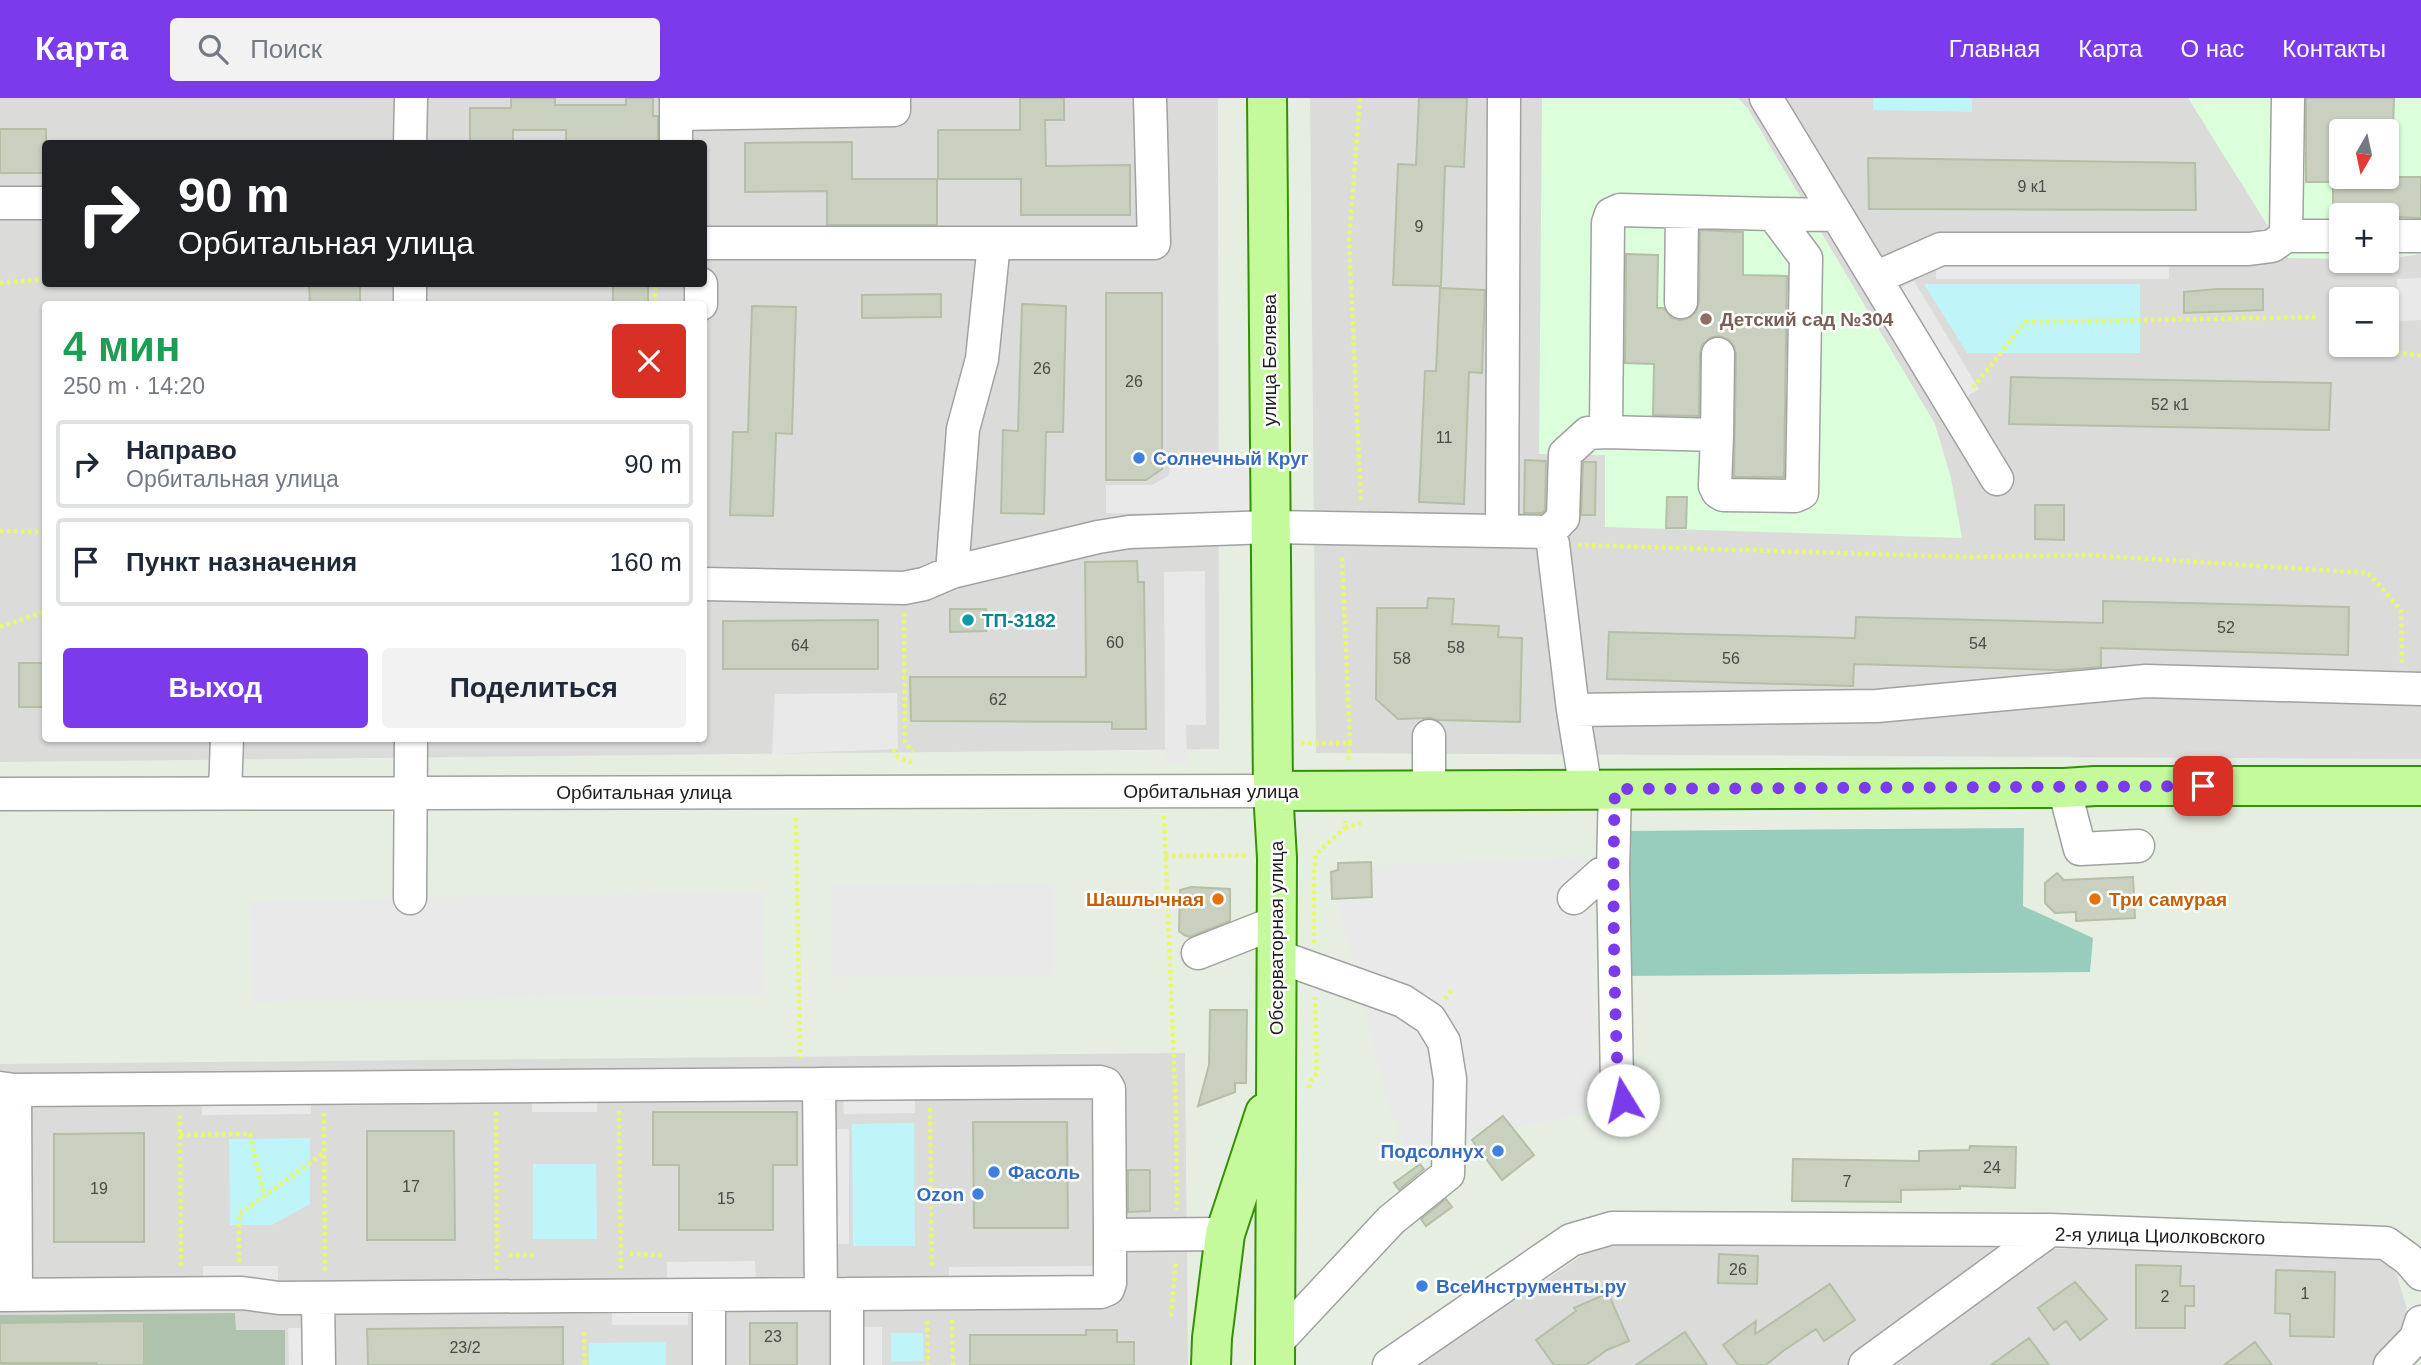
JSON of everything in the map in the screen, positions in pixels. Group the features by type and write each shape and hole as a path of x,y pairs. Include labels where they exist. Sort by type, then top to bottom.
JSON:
{"main road":[{"name":"улица Беляева","path":"1267,98 1273,790"},
{"name":"Орбитальная улица","path":"1273,790 2421,786"},
{"name":"Обсерваторная улица","path":"1273,790 1277,858 1277,939 1292,1090 1275,1355"},
{"name":"Обсерваторная улица","path":"1211,1365 1225,1234 1292,1090"}],"street":[{"path":"410,140 411,98"},
{"path":"676,118 894,110 894,98"},
{"path":"707,243 1154,243 1150,98"},
{"path":"1502,530 1504,98"},
{"path":"1766,98 1997,480"},
{"path":"2286,236 2288,98"},
{"path":"0,203 42,203"},
{"path":"1606,432 1608,223 1611,214 1620,210 1837,215"},
{"path":"1681,302 1682,212"},
{"path":"1718,354 1717,492 1723,495 1795,496 1802,493 1806,258 1773,214"},
{"path":"1875,278 1941,249 2249,249 2272,246 2286,236 2329,236"},
{"path":"2399,236 2421,236"},
{"path":"952,572 963,429 982,359 994,243"},
{"path":"1628,1117 1618,1083 1613,869 1601,790 1573,710 1551,538 1563,518 1565,454 1588,433 1717,435"},
{"path":"707,584 904,588 924,584 952,572 1098,537 1129,533 1270,527 1352,527 1502,530 1551,538"},
{"path":"1573,710 1877,706 2146,681 2412,689"},
{"path":"1429,736 1429,790"},
{"path":"225,793 227,742"},
{"path":"410,898 411,742"},
{"path":"2064,788 2080,849 2138,846"},
{"name":"Орбитальная улица","path":"0,794 1273,790"},
{"path":"1574,898 1601,874 1613,869"},
{"path":"1198,953 1277,939 1314,969 1403,1001 1430,1019 1444,1042 1450,1079 1448,1174 1391,1220 1275,1355"},
{"path":"930,1083 1106,1084 1109,1089 1108,1289 1101,1292 930,1304 834,1294 322,1298 279,1298 242,1293 8,1295 7,1089 930,1083"},
{"path":"810,1084 834,1294 847,1365"},
{"path":"1389,1365 1572,1240 1612,1228 2050,1230"},
{"name":"2-я улица Циолковского","path":"1865,1365 2050,1230 2386,1243 2414,1267"},
{"path":"1110,1235 1225,1234"},
{"path":"709,1295 709,1365"},
{"path":"319,1365 322,1298"},
{"path":"2390,1365 2416,1338 2421,1322"}],"path":[{"path":"1273,743 1350,743 1352,527 1349,241 1360,98"},
{"path":"0,283 42,279"},
{"path":"1955,410 2025,322 2319,317"},
{"path":"2399,352 2421,356"},
{"path":"0,531 42,532"},
{"path":"1551,538 1970,557 2088,555 2368,573 2401,610 2412,689"},
{"path":"904,588 905,742 913,752"},
{"path":"0,627 42,612"},
{"path":"893,749 898,757 925,768"},
{"path":"1292,1090 1310,1083 1317,1073 1314,969 1316,854 1345,828 1346,790"},
{"path":"1163,791 1176,1112 1178,1234 1171,1316"},
{"path":"795,793 810,1084"},
{"path":"1165,856 1249,855 1316,860"},
{"path":"928,1365 930,1083"},
{"path":"619,1085 621,1296"},
{"path":"496,1086 498,1297"},
{"path":"322,1298 324,1088"},
{"path":"179,1089 181,1293"},
{"path":"180,1135 250,1135 264,1196"},
{"path":"239,1262 239,1214 324,1152"},
{"path":"630,1254 663,1255"},
{"path":"509,1255 534,1255"},
{"path":"952,1318 953,1365"},
{"path":"584,1332 584,1365"}],"shaded area":[{"path":"0,98 1218,98 1219,749 0,762"},
{"path":"1310,98 2421,98 2421,759 1316,753"},
{"name":"Детский сад №304","path":"1542,98 1738,98 1748,109 1935,424 1951,478 1962,538 1605,527 1605,455 1539,454"},
{"path":"1873,98 1972,98 1972,112 1873,110"},
{"path":"2188,98 2421,98 2421,254 2399,257 2399,203 2329,203 2329,259 2288,258"},
{"path":"1936,262 2169,262 2169,279 1936,279"},
{"path":"2421,278 2421,320 2399,321 2397,279"},
{"path":"1914,281 1979,389 1960,401 1894,292"},
{"path":"1924,284 2140,284 2140,353 1967,353"},
{"path":"1173,456 1232,458 1248,467 1248,505 1235,514 1106,513 1106,485 1152,485 1168,476"},
{"path":"1205,571 1206,725 1186,725 1187,764 1165,764 1164,572"},
{"path":"897,693 898,749 772,754 775,694"},
{"path":"2024,828 2023,906 2093,938 2090,972 1626,976 1620,831"},
{"path":"1583,857 1590,876 1599,1108 1552,1121 1404,1148 1384,1091 1336,899 1372,897 1371,866"},
{"path":"1054,882 1054,975 832,977 832,883"},
{"path":"763,892 765,994 252,1002 250,900"},
{"path":"1185,1053 1188,1365 285,1365 285,1330 236,1330 235,1313 0,1315 0,1064"},
{"path":"532,1094 597,1094 597,1112 532,1112"},
{"path":"915,1095 915,1113 844,1114 843,1096"},
{"path":"311,1096 311,1114 202,1115 202,1097"},
{"path":"914,1123 915,1246 853,1246 852,1124"},
{"path":"829,1129 849,1129 849,1244 830,1244"},
{"path":"310,1138 310,1204 272,1225 230,1225 229,1139"},
{"path":"533,1164 596,1164 597,1239 533,1239"},
{"path":"1599,1244 2390,1252 2414,1333 2372,1365 1420,1365"},
{"path":"755,1261 756,1280 667,1280 667,1262"},
{"path":"203,1266 278,1266 278,1284 203,1284"},
{"path":"1096,1266 1096,1284 949,1285 949,1267"},
{"path":"612,1307 688,1307 688,1325 612,1325"},
{"path":"235,1313 236,1330 285,1330 285,1365 0,1365 0,1315"},
{"path":"864,1327 882,1327 882,1365 864,1365"},
{"path":"288,1328 308,1328 308,1365 289,1365"},
{"path":"891,1333 923,1333 924,1361 891,1362"},
{"path":"666,1342 666,1365 589,1365 589,1343"}],"building":[{"path":"511,98 555,98 555,105 626,105 626,98 653,98 653,116 658,116 658,140 566,140 566,130 513,130 513,140 470,140 470,108 511,108"},
{"path":"1020,98 1064,98 1064,120 1045,120 1046,166 1130,165 1130,215 1021,215 1021,179 938,179 938,130 1020,130"},
{"path":"1419,98 1467,98 1464,167 1445,166 1441,286 1393,285 1398,164 1416,165"},
{"path":"2306,98 2394,98 2393,119 2329,119 2329,182 2306,182"},
{"path":"0,129 46,129 46,140 42,140 42,173 0,173"},
{"path":"852,142 852,179 937,179 937,225 827,225 827,191 745,192 745,143"},
{"path":"1868,158 2195,163 2196,210 1869,209"},
{"path":"2399,177 2421,177 2421,218 2399,217 2399,203 2333,203 2333,189 2399,189"},
{"path":"1700,230 1743,232 1743,275 1787,276 1784,477 1734,477 1736,354 1728,339 1719,336 1710,338 1702,345 1699,416 1653,415 1654,364 1625,363 1626,254 1658,255 1657,308 1664,308 1672,318 1689,318 1696,312 1699,302"},
{"path":"309,287 360,287 360,301 310,301"},
{"path":"613,287 648,287 648,301 613,301"},
{"path":"1440,288 1485,290 1482,373 1469,372 1464,504 1419,502 1425,371 1436,371"},
{"path":"2263,289 2263,310 2184,313 2184,292"},
{"path":"1106,293 1162,293 1162,469 1146,480 1106,480"},
{"path":"941,294 941,317 862,318 862,295"},
{"path":"1022,304 1066,306 1063,432 1046,432 1044,514 1001,513 1003,430 1018,431"},
{"path":"752,306 796,307 792,434 776,433 773,516 730,515 733,432 748,432"},
{"path":"2011,377 2331,383 2329,430 2009,424"},
{"path":"1525,460 1546,461 1545,510 1542,513 1524,513"},
{"path":"1583,462 1596,462 1595,515 1581,515"},
{"path":"1667,497 1687,497 1686,528 1666,528"},
{"path":"2035,505 2064,505 2064,540 2035,539"},
{"path":"1137,561 1138,582 1144,582 1146,729 1112,729 1112,722 911,721 910,677 1086,677 1085,562"},
{"path":"1428,598 1454,599 1452,624 1499,626 1498,637 1522,638 1520,722 1398,719 1376,699 1377,608 1427,608"},
{"path":"2103,601 2349,607 2348,655 2101,648 2101,667 2061,670 1854,664 1853,686 1607,679 1609,632 1855,638 1856,617 2103,623"},
{"name":"ТП-3182","path":"950,609 986,609 986,631 950,632"},
{"path":"878,620 878,669 723,669 723,621"},
{"path":"19,663 42,663 42,707 19,707"},
{"path":"1371,862 1372,897 1332,899 1331,872 1338,870 1338,863"},
{"path":"2057,873 2064,880 2133,877 2135,918 2076,921 2076,912 2055,913 2045,903 2045,883"},
{"path":"1191,887 1230,889 1230,921 1190,937 1179,931 1180,890"},
{"path":"1210,1010 1247,1010 1246,1083 1235,1083 1235,1092 1198,1106 1209,1065"},
{"path":"653,1112 797,1112 797,1165 773,1165 773,1230 679,1230 679,1165 653,1165"},
{"path":"1503,1116 1534,1155 1502,1180 1472,1140"},
{"path":"973,1122 1067,1122 1068,1228 974,1228"},
{"path":"367,1131 454,1131 455,1240 367,1240"},
{"path":"144,1133 144,1242 54,1242 54,1134"},
{"path":"1970,1146 2016,1147 2015,1188 1960,1186 1960,1189 1901,1190 1901,1202 1792,1201 1793,1159 1919,1161 1919,1151 1969,1150"},
{"path":"1420,1164 1424,1169 1399,1190 1394,1183"},
{"path":"1128,1170 1150,1170 1150,1211 1128,1212"},
{"path":"1446,1199 1452,1207 1426,1226 1421,1219"},
{"path":"1719,1254 1758,1256 1757,1284 1718,1283"},
{"path":"2136,1265 2181,1266 2180,1286 2194,1286 2194,1306 2185,1306 2185,1328 2136,1328"},
{"path":"2276,1270 2335,1272 2334,1337 2290,1336 2290,1314 2275,1313"},
{"path":"2075,1282 2107,1319 2080,1340 2066,1321 2054,1330 2038,1308"},
{"path":"1830,1284 1855,1320 1824,1341 1816,1329 1766,1365 1738,1365 1723,1345 1756,1321 1755,1334"},
{"path":"1608,1293 1629,1341 1607,1350 1586,1365 1554,1365 1536,1340 1576,1311 1574,1308"},
{"path":"144,1321 144,1365 0,1363 0,1323"},
{"path":"750,1323 797,1323 797,1365 750,1365"},
{"path":"563,1327 563,1365 368,1365 367,1329"},
{"path":"1086,1330 1117,1330 1117,1342 1134,1342 1134,1365 970,1365 970,1335 1086,1335"},
{"path":"1685,1332 1707,1365 1636,1365"},
{"path":"2029,1338 2049,1365 1991,1365"},
{"path":"2255,1342 2272,1365 2224,1365"}],"place":[{"name":"Детский сад №304","path":"1706,319"},
{"name":"Солнечный Круг","path":"1139,458"},
{"name":"ТП-3182","path":"968,620"},
{"name":"Шашлычная","path":"1218,899"},
{"name":"Три самурая","path":"2095,899"},
{"name":"Подсолнух","path":"1498,1151"},
{"name":"Фасоль","path":"994,1172"},
{"name":"Ozon","path":"978,1194"},
{"name":"ВсеИнструменты.ру","path":"1422,1286"}],"route":[{"path":"1623,1100 1618,1083 1614,947 1615,789 2203,786"}]}
